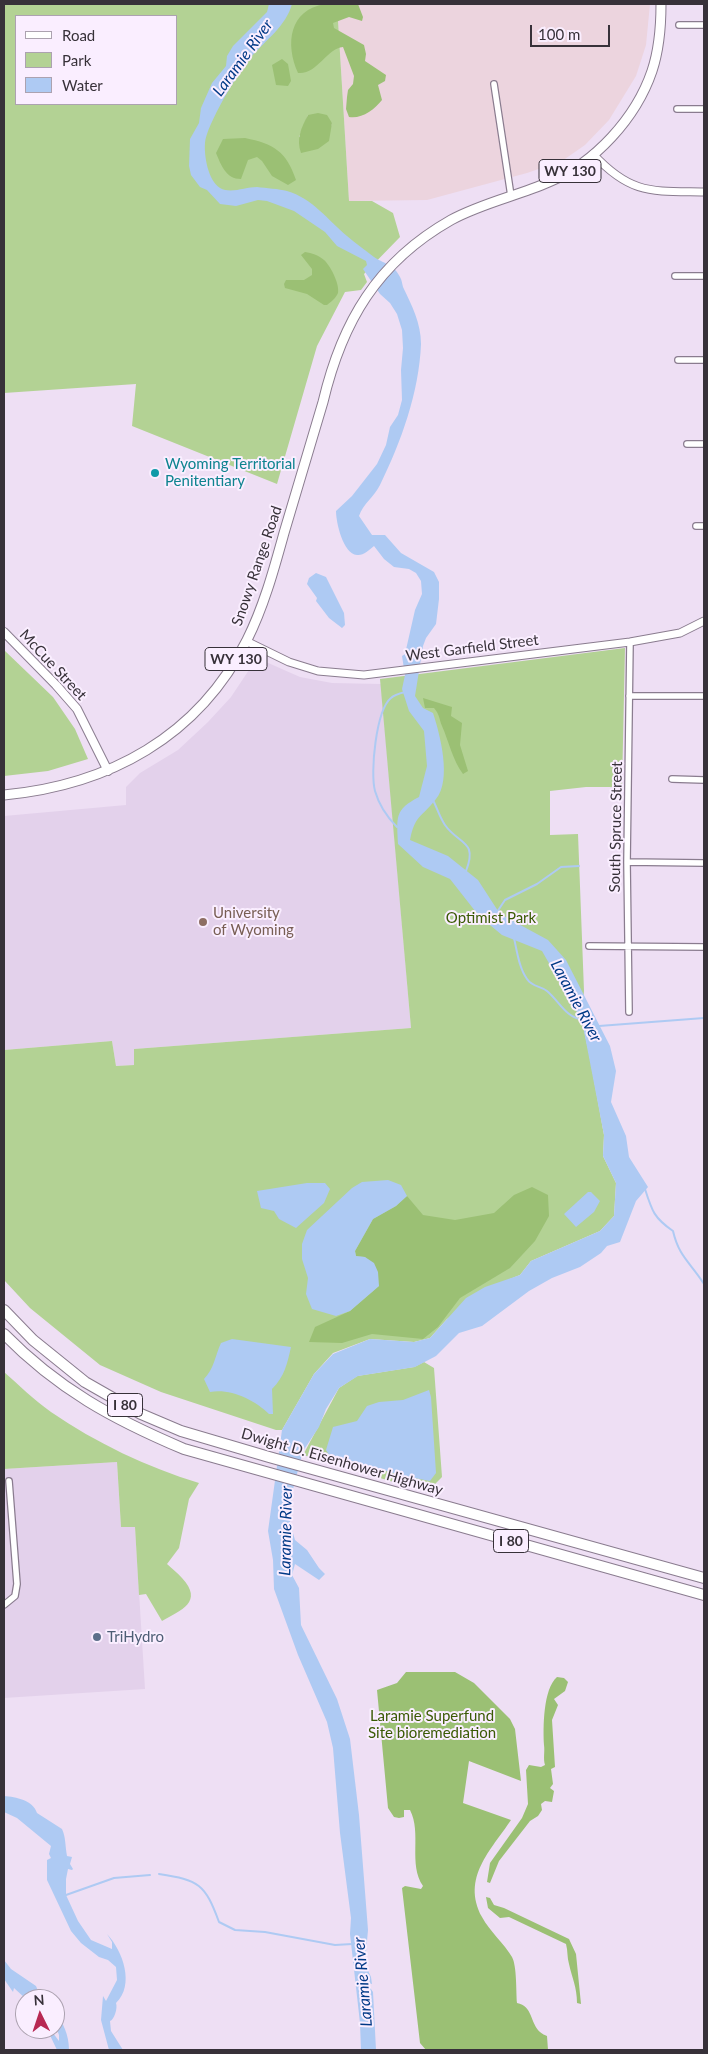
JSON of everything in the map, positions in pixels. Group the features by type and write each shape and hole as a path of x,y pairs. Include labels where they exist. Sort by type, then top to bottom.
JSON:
{"highway":[{"name":"Dwight D. Eisenhower Highway","path":"4,1308 16,1324 40,1346 85,1382 141,1414 181,1431 704,1578"},
{"name":"Dwight D. Eisenhower Highway","path":"4,1334 25,1355 62,1385 99,1409 139,1430 184,1449 317,1488 704,1595"}],"main road":[{"name":"Snowy Range Road","path":"4,795 83,781 108,771 154,745 191,716 224,676 246,641 263,600 280,549 336,354 356,310 395,262 410,248 451,220 552,181 593,154 622,124 647,84 658,46 661,4"},
{"name":"McCue Street","path":"4,632 56,685 77,710 108,771"}],"street":[{"path":"679,25 704,25"},
{"path":"494,84 511,196"},
{"path":"677,109 704,109"},
{"path":"593,154 613,174 638,188 661,191 704,192"},
{"path":"675,276 704,276"},
{"path":"678,360 704,360"},
{"path":"686,444 704,444"},
{"path":"696,526 704,526"},
{"name":"West Garfield Street","path":"246,641 289,662 318,671 355,675 387,673 630,642 680,633 704,621"},
{"name":"South Spruce Street","path":"629,1012 627,946 630,642"},
{"path":"629,696 704,696"},
{"path":"672,779 704,780"},
{"path":"628,862 704,863"},
{"path":"589,946 704,947"},
{"path":"4,1604 12,1600 17,1584 9,1481"}],"shaded area":[{"path":"337,4 650,4 646,45 636,76 609,120 585,145 562,161 527,173 427,200 349,201"},
{"name":"University of Wyoming","path":"257,658 300,677 332,683 381,684 411,1028 134,1049 134,1065 116,1066 112,1041 4,1050 4,816 126,805 126,787 140,773 178,750 208,722 231,697"},
{"path":"117,1462 121,1527 135,1527 145,1689 4,1698 4,1469"}],"green space":[{"path":"4,4 337,4 349,201 372,201 393,213 400,237 364,274 367,282 361,290 345,292 317,346 277,484 132,426 136,384 4,393","holes":["308,115 332,123 330,130 299,137"]},
{"path":"325,4 358,4 363,17 362,21 349,17 333,23 334,28 364,45 365,61 386,75 385,81 378,85 382,100 371,110 359,117 349,117 346,109 348,90 353,84 354,76 343,47 337,48 311,70 305,72 298,73 294,62 291,40 297,21 313,7"},
{"path":"282,59 288,64 291,81 288,86 276,85 272,65"},
{"path":"318,113 327,115 332,123 329,141 318,149 301,153 299,138 303,124 308,115"},
{"path":"245,138 264,143 278,150 288,162 296,180 288,185 272,176 257,157 248,160 241,179 231,177 222,166 216,153 223,139"},
{"path":"305,252 324,260 334,275 338,285 338,293 327,305 307,294 285,288 286,280 304,280 312,275 312,269 301,255"},
{"name":"Optimist Park","path":"625,648 622,787 586,787 550,791 550,835 578,834 584,991 582,1015 578,1015 582,1021 604,1135 603,1156 616,1183 614,1216 600,1231 531,1261 520,1275 505,1281 447,1319 430,1338 414,1342 370,1339 333,1353 314,1374 282,1430 276,1430 161,1392 100,1365 30,1308 4,1280 4,1050 112,1041 116,1066 134,1065 134,1049 411,1028 380,679"},
{"path":"4,650 53,697 75,729 88,759 48,771 4,776"},
{"path":"423,698 452,707 451,716 462,723 460,745 468,771 463,774 454,757 437,713 434,708 425,708"},
{"path":"532,1187 548,1195 549,1216 535,1241 510,1268 460,1298 438,1327 423,1339 372,1334 342,1343 309,1342 315,1327 350,1311 379,1286 365,1257 356,1256 355,1251 373,1219 396,1206 407,1196 423,1215 455,1220 494,1213 514,1195"},
{"path":"424,1362 434,1368 442,1477 427,1492 303,1455 339,1388 357,1376 414,1367"},
{"path":"4,1372 45,1407 86,1434 141,1462 199,1483 189,1499 179,1548 167,1564 182,1578 191,1593 190,1599 182,1609 162,1621 146,1594 139,1595 135,1527 121,1527 117,1462 4,1469"},
{"name":"Laramie Superfund Site bioremediation","path":"406,1672 455,1672 474,1683 510,1719 515,1729 521,1781 469,1761 463,1803 511,1820 481,1865 475,1890 476,1903 485,1922 514,1961 517,2003 529,2011 537,2028 547,2036 548,2050 426,2050 420,2043 402,1888 405,1886 421,1889 423,1886 416,1868 415,1828 410,1810 404,1810 404,1817 399,1818 394,1817 388,1808 377,1690 397,1683"},
{"path":"557,1677 564,1678 568,1682 565,1691 554,1699 558,1705 552,1720 555,1767 551,1769 553,1784 550,1788 554,1791 552,1802 545,1801 541,1804 542,1810 538,1816 530,1821 499,1861 490,1883 487,1882 490,1863 522,1818 528,1804 526,1770 529,1765 541,1767 545,1765 544,1729 546,1699 552,1683"},
{"path":"486,1897 490,1898 494,1905 569,1939 576,1954 581,2004 577,2003 566,1944 509,1917 500,1918 488,1908"}],"water":[{"name":"Laramie River","path":"269,4 292,4 280,26 251,57 231,85 211,124 205,143 205,154 212,179 224,190 257,187 287,191 312,204 353,241 397,273 401,278 421,336 417,381 408,417 380,485 359,516 372,535 385,535 401,553 434,572 439,582 436,624 423,646 415,696 423,708 433,713 443,757 443,781 441,791 436,799 416,821 410,840 448,856 478,880 500,914 548,940 566,960 610,1046 616,1071 611,1102 626,1136 629,1157 648,1187 636,1201 620,1242 607,1246 601,1253 580,1267 552,1278 529,1291 482,1326 459,1333 436,1356 415,1367 358,1376 339,1388 326,1409 319,1427 303,1451 292,1493 290,1523 295,1540 307,1550 325,1574 319,1580 295,1564 292,1575 299,1588 301,1625 337,1699 350,1739 359,1815 368,1930 365,1964 372,1984 367,1983 373,1992 376,2050 361,2050 360,2023 350,1934 351,1918 340,1833 333,1748 327,1722 298,1655 274,1589 273,1560 268,1531 282,1430 314,1374 333,1354 370,1339 414,1342 430,1338 466,1298 485,1287 520,1275 531,1261 600,1231 614,1216 616,1183 603,1156 604,1135 582,1021 542,951 502,935 479,916 450,879 423,867 398,844 397,827 399,815 405,806 419,797 427,766 424,731 409,711 402,689 405,675 402,656 405,654 415,610 422,594 421,581 416,573 409,569 394,567 384,559 374,546 361,555 352,553 341,537 336,511 352,496 377,464 386,445 390,427 398,415 402,400 401,370 403,348 402,330 397,314 390,303 380,294 363,269 367,265 366,261 337,246 325,232 294,211 267,201 258,200 236,206 220,204 207,190 200,187 191,175 189,166 190,139 199,123 201,108 212,83 226,66 227,56 233,46 267,12"},
{"path":"316,573 326,577 344,613 345,625 342,628 329,618 316,601 317,598 307,584 309,578"},
{"path":"388,1180 401,1185 407,1196 396,1206 373,1219 355,1251 356,1256 365,1257 374,1263 378,1272 379,1286 350,1311 336,1316 312,1309 306,1294 308,1278 302,1259 302,1244 307,1230 352,1188 362,1182"},
{"path":"307,1183 325,1183 330,1189 324,1203 296,1228 279,1219 274,1211 261,1208 257,1191"},
{"path":"588,1192 591,1192 600,1201 594,1212 576,1227 564,1214"},
{"path":"232,1339 291,1347 283,1374 272,1389 273,1414 269,1414 257,1404 242,1396 218,1391 210,1392 204,1379 212,1367 221,1343"},
{"path":"429,1390 436,1473 430,1481 404,1476 329,1455 326,1450 333,1427 357,1421 367,1406 379,1402 403,1400"},
{"path":"4,1796 19,1798 28,1802 37,1813 62,1829 67,1856 72,1857 70,1864 73,1869 68,1869 66,1895 78,1921 91,1940 112,1949 112,1942 107,1934 118,1949 125,1968 125,1987 122,1996 116,2003 114,2016 110,2021 111,2031 123,2050 109,2050 101,2020 103,1996 106,2001 117,1980 116,1967 81,1943 71,1931 47,1880 47,1860 51,1858 49,1854 51,1846 17,1818 4,1812"},
{"path":"4,1960 11,1969 36,1986 37,1989 14,1988 13,1992 4,1979"},
{"path":"65,2030 69,2050 57,2050 52,2039 58,2039 59,2041 59,2039 65,2039"}],"waterway":[{"path":"397,827 384,810 377,796 373,771 381,715 392,697 405,692"},
{"path":"433,800 445,825 468,848 470,854 466,871"},
{"path":"497,912 505,900 537,884 561,867 579,866"},
{"name":"Laramie River","path":"514,938 520,965 529,982 547,991 572,1016 583,1020"},
{"name":"Laramie River","path":"599,1026 704,1018"},
{"path":"645,1189 654,1213 673,1231 678,1247 704,1284"},
{"name":"Laramie River","path":"159,1874 183,1879 199,1886 209,1899 219,1922 235,1930 265,1932 335,1945 352,1944"},
{"path":"66,1895 114,1878 150,1875"}],"place":[{"name":"Wyoming Territorial Penitentiary","path":"155,473"},
{"name":"University of Wyoming","path":"203,922"},
{"name":"TriHydro","path":"97,1637"}]}
